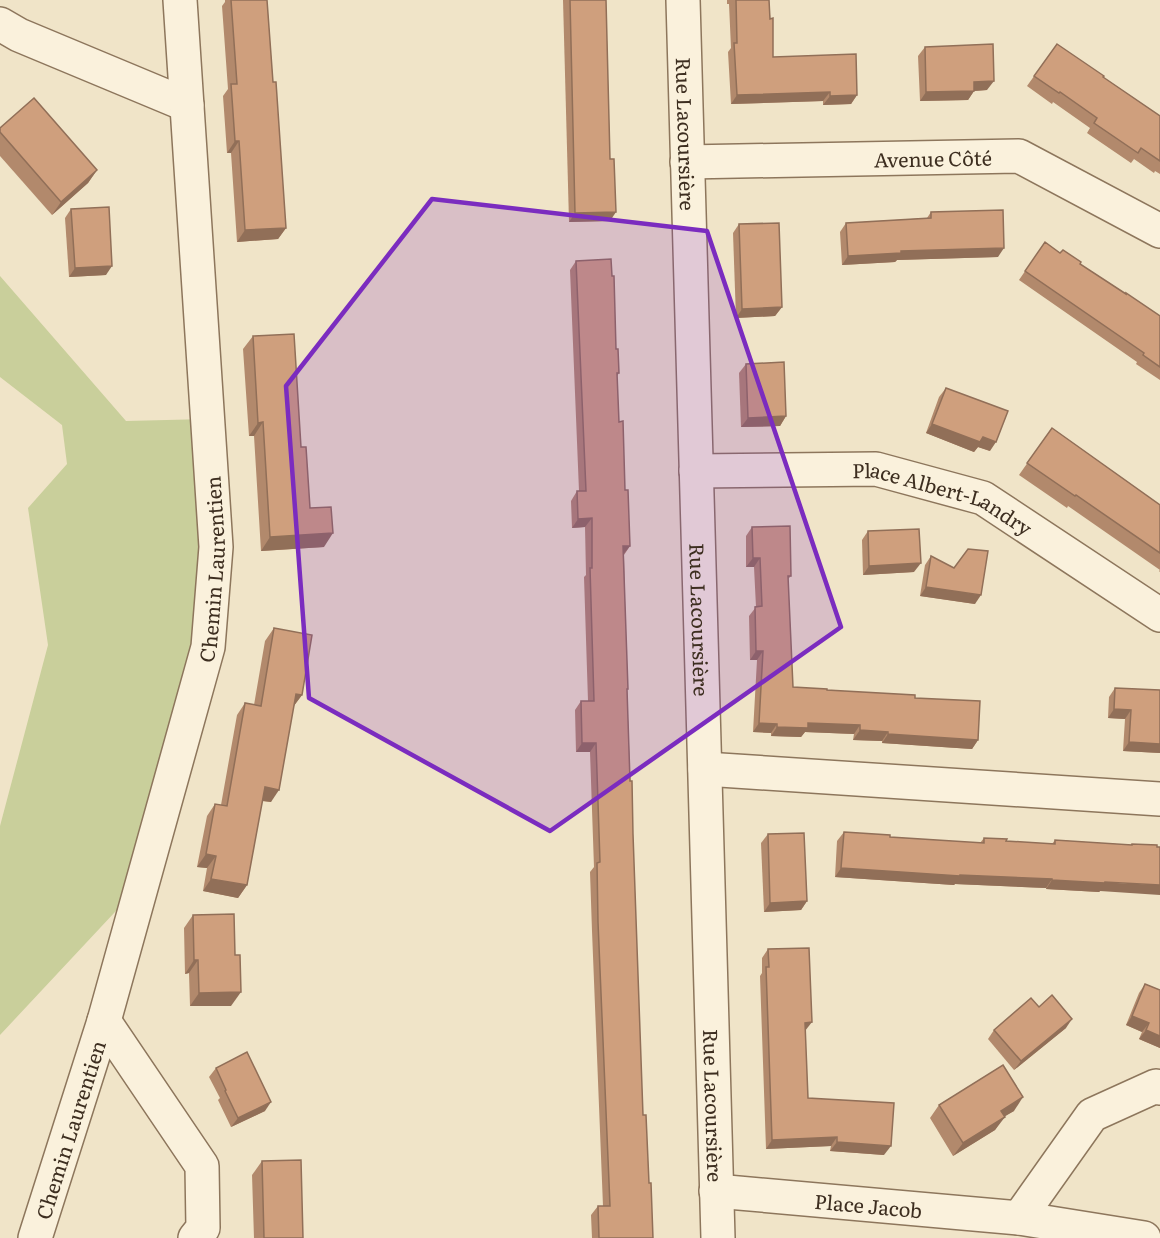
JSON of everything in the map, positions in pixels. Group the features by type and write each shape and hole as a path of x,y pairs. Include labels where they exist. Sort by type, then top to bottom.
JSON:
{"street":[{"name":"Chemin Laurentien","path":"35,1238 105,1021 208,647 216,547 180,0"},
{"name":"Rue Lacoursière","path":"683,0 718,1238"},
{"path":"0,24 19,35 187,105"},
{"name":"Avenue Côté","path":"687,162 1018,156 1160,231"},
{"name":"Place Albert-Landry","path":"696,471 876,469 983,498 1160,615"},
{"path":"705,769 1160,799"},
{"name":"Chemin Laurentien","path":"105,1021 202,1166 202,1228 195,1238"},
{"path":"1019,1218 1092,1115 1156,1086 1160,1089"},
{"name":"Place Jacob","path":"716,1191 1019,1218 1144,1238"}],"highlighted area":[{"path":"432,199 707,231 841,627 550,831 309,698 286,386"}],"green space":[{"path":"0,276 126,421 207,419 216,547 143,882 0,1035 0,826 48,645 28,508 67,464 62,425 0,377"}],"building":[{"path":"231,0 267,0 273,82 276,82 286,228 245,230 239,141 235,141 231,84 237,84"},
{"path":"570,0 606,0 610,159 614,159 616,212 575,213"},
{"path":"736,0 769,0 770,19 773,18 773,57 856,54 857,95 830,96 830,92 737,95 734,43 737,43"},
{"path":"993,44 994,81 974,82 974,91 926,92 925,47"},
{"path":"1057,44 1160,116 1160,161 1141,148 1138,153 1094,123 1097,118 1034,76"},
{"path":"34,98 97,170 61,202 0,132 0,128"},
{"path":"109,207 112,266 75,268 71,209"},
{"path":"1003,210 1004,248 901,251 901,253 848,256 846,223 931,218 931,212"},
{"path":"779,223 782,307 742,309 739,224"},
{"path":"1045,242 1060,253 1063,250 1081,262 1080,264 1160,316 1160,367 1143,355 1144,353 1025,271"},
{"path":"611,259 612,276 614,276 616,349 618,349 619,422 623,421 625,490 628,490 630,546 623,546 630,781 632,781 643,1115 646,1115 653,1238 599,1238 598,1206 610,1206 598,922 597,863 600,862 596,743 582,743 581,701 594,701 590,568 592,568 592,518 578,519 577,491 586,491 576,261"},
{"path":"294,334 301,447 306,447 310,508 331,507 333,533 270,537 263,422 258,423 253,336"},
{"path":"784,362 786,416 748,418 746,364"},
{"path":"946,388 1008,411 996,442 983,437 980,442 932,424"},
{"path":"1052,428 1160,505 1160,553 1027,463"},
{"path":"790,526 791,576 788,576 793,687 915,695 915,698 980,701 978,740 888,734 888,732 860,730 860,725 808,723 808,728 777,727 777,724 759,723 763,651 756,651 755,607 762,606 760,558 753,558 752,527"},
{"path":"919,529 921,563 869,566 868,531"},
{"path":"968,549 988,551 981,595 926,587 931,556 954,568"},
{"path":"274,628 312,635 302,695 296,694 279,790 265,787 247,885 211,879 216,856 206,854 215,804 227,806 245,703 261,706"},
{"path":"1115,688 1160,690 1160,744 1129,742 1131,710 1114,709"},
{"path":"844,832 984,843 984,838 1055,844 1055,840 1157,845 1160,847 1160,885 841,868"},
{"path":"804,833 807,901 770,903 768,834"},
{"path":"234,914 235,955 240,955 241,992 199,993 198,960 194,960 193,915"},
{"path":"809,948 812,1022 805,1023 808,1098 894,1103 891,1146 837,1142 837,1137 772,1140 766,967 769,967 768,949"},
{"path":"1145,984 1160,990 1160,1036 1146,1030 1149,1023 1132,1016"},
{"path":"1052,995 1072,1019 1021,1061 994,1030 1031,998 1039,1007"},
{"path":"247,1052 271,1102 238,1118 216,1068"},
{"path":"1003,1065 1023,1097 1001,1111 1005,1117 963,1143 939,1105"},
{"path":"301,1160 303,1238 264,1238 262,1161"}]}
